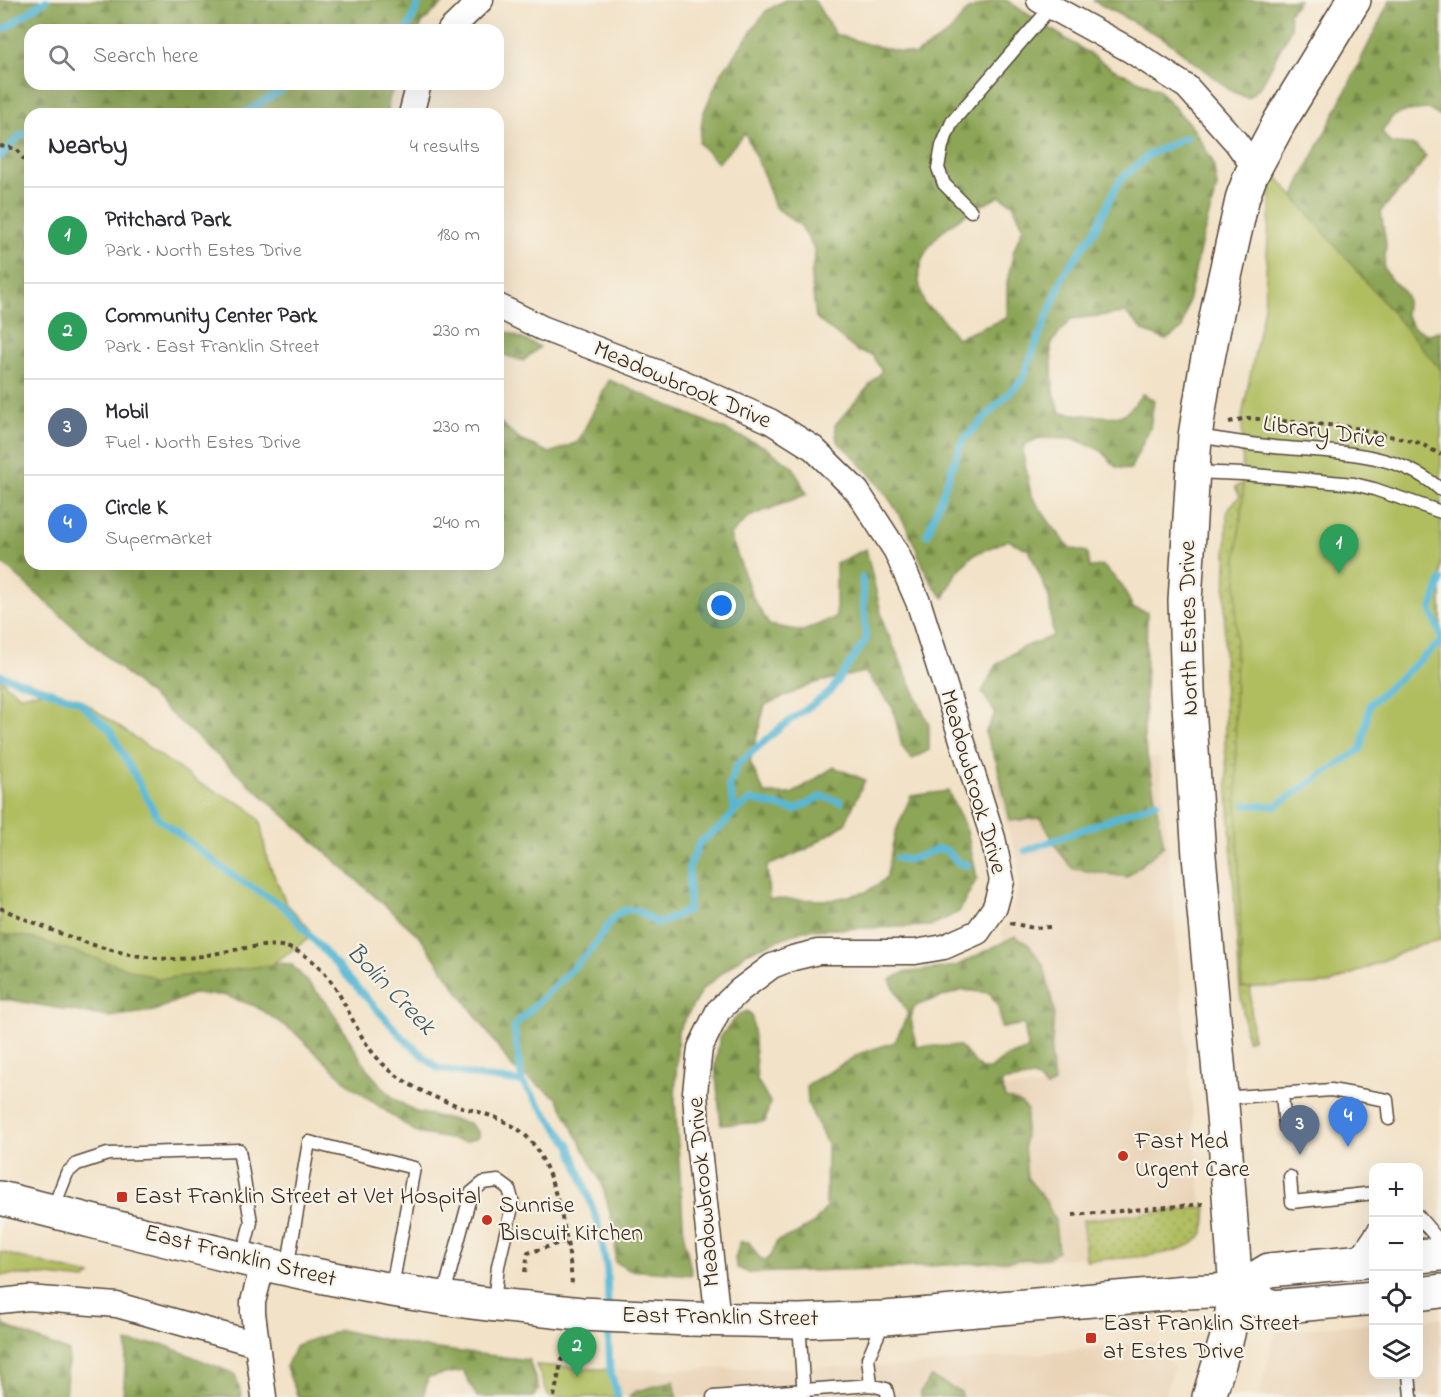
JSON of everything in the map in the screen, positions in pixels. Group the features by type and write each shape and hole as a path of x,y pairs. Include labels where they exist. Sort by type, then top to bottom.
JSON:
{"main road":[{"name":"North Estes Drive","path":"1209,1397 1228,1335 1236,1290 1200,867 1188,690 1185,601 1195,436 1219,303 1244,196 1254,166 1354,0"},
{"name":"East Franklin Street","path":"0,1198 264,1264 392,1292 581,1314 703,1320 799,1321 885,1318 1186,1292 1236,1290 1273,1307 1369,1298"},
{"path":"1423,1256 1441,1254"},
{"name":"East Franklin Street","path":"1236,1290 1269,1270 1362,1261"},
{"path":"1423,1293 1441,1291"}],"street":[{"path":"456,24 481,0"},
{"path":"1045,3 1130,50 1187,87 1254,166"},
{"path":"413,108 417,90"},
{"name":"Meadowbrook Drive","path":"504,309 542,328 680,381 770,421 813,448 857,491 896,551 919,604 993,838 1002,881 992,912 978,932 944,947 915,952 818,952 793,958 772,966 740,990 718,1011 700,1048 695,1092 703,1320"},
{"path":"264,1264 253,1302 256,1344 264,1397"},
{"path":"0,1301 28,1298 117,1305 256,1344"}],"lane":[{"path":"971,211 944,184 938,168 942,146 952,122 1045,3"},
{"name":"Library Drive","path":"1195,436 1274,447 1318,449 1381,460 1412,471 1441,490"},
{"name":"Library Drive","path":"1192,472 1354,484 1441,512"},
{"path":"1221,1098 1331,1090 1387,1100 1389,1119"},
{"path":"1282,1094 1285,1127"},
{"path":"264,1264 309,1142 414,1168 392,1292"},
{"path":"52,1211 67,1173 77,1164 108,1154 239,1150 251,1222 264,1264"},
{"path":"1290,1177 1292,1202 1369,1194"},
{"path":"442,1299 471,1193 483,1183 498,1181 509,1189 513,1203 498,1266 494,1305"},
{"path":"1420,1217 1441,1243"},
{"path":"1362,1261 1369,1242"},
{"path":"871,1385 867,1358 885,1318"},
{"path":"799,1321 804,1394"},
{"path":"1409,1379 1411,1397"},
{"path":"713,1397 804,1394 871,1385 886,1389 888,1397"}],"path":[{"path":"0,146 17,150 24,160"},
{"path":"1232,422 1247,418 1351,427 1420,443 1441,455"},
{"path":"0,908 82,941 144,956 173,959 267,946 283,946 309,958 324,971 335,986 360,1034 382,1063 393,1073 450,1104 506,1122 521,1131 532,1143 540,1155 551,1182 566,1240 528,1253 525,1272"},
{"path":"992,912 1012,924 1034,928 1050,927"},
{"path":"1073,1215 1207,1203"}],"shaded area":[{"path":"1159,757 1203,1219 1170,1248 989,1267 979,1090 1042,1086 1001,931 1012,911 1019,885 1017,856 993,783"},
{"path":"1441,1318 1441,1397 1259,1397 1276,1331 1369,1323 1369,1379 1423,1379 1423,1320"},
{"path":"1154,1342 1174,1367 1164,1397 618,1397 610,1370 913,1366"}],"green space":[{"path":"0,0 447,0 422,24 24,24 24,90 393,90 388,108 24,108 24,570 504,570 504,425 520,440 550,453 578,442 609,380 763,446 793,467 807,494 749,517 730,535 753,598 769,625 803,631 836,617 836,563 866,549 884,625 929,725 929,750 912,759 902,747 893,708 865,672 815,683 765,705 750,762 765,794 792,794 834,767 865,780 845,824 805,850 767,866 769,899 831,900 866,892 886,879 895,833 911,796 948,791 967,831 977,878 959,912 930,926 803,930 746,953 702,990 678,1031 675,1100 684,1237 692,1275 629,1270 615,1262 616,1235 602,1184 557,1098 513,1068 419,936 0,561"},
{"path":"785,0 814,0 835,34 915,55 948,34 968,10 994,0 1006,0 1113,69 1158,89 1193,128 1213,162 1217,187 1202,240 1182,329 1166,340 1144,331 1126,313 1071,319 1051,344 1053,389 1060,412 1117,416 1134,406 1142,394 1154,400 1150,428 1130,470 1116,467 1102,451 1075,439 1039,438 1024,445 1023,454 1031,495 1050,523 1070,548 1087,552 1090,568 1102,565 1122,585 1133,608 1147,612 1144,739 1164,846 1127,877 1073,869 1058,850 1041,818 1010,821 997,764 985,733 995,713 982,692 996,665 1019,649 1053,636 1049,597 1029,550 1008,540 973,555 956,573 944,598 937,591 907,528 885,492 837,441 835,425 882,371 872,355 857,351 816,318 811,278 815,251 801,226 775,207 745,133 718,163 699,143 703,114 720,75 766,11","holes":["1000,196 1013,204 1023,227 1014,250 1007,282 1007,318 957,338 940,316 924,304 919,283 919,271 923,257 939,234 962,216"]},
{"path":"1092,0 1299,0 1289,13 1291,28 1262,85 1248,98 1231,91 1165,39"},
{"path":"1390,0 1441,0 1441,117 1428,109 1407,111 1392,117 1382,132 1390,143 1416,146 1426,156 1413,176 1381,211 1386,244 1384,268 1391,280 1402,289 1407,299 1405,314 1414,328 1429,334 1441,331 1441,441 1284,223 1301,179"},
{"path":"1272,171 1441,370 1441,940 1421,944 1329,984 1242,988 1235,714 1237,555 1243,497 1242,416 1264,307"},
{"path":"504,331 540,347 523,361 504,355"},
{"path":"1246,482 1441,523 1244,724 1252,1039 1247,1040 1240,991 1225,743 1224,646 1227,515 1229,508 1240,496 1235,487"},
{"path":"0,675 6,685 20,695 52,690 78,698 199,783 247,807 260,821 267,859 286,903 307,926 312,936 271,965 160,979 29,937 0,934"},
{"path":"0,921 264,962 291,964 327,1003 369,1072 393,1098 416,1112 469,1123 478,1132 478,1137 466,1142 417,1133 352,1087 294,1032 255,1006 223,995 192,994 154,1011 108,1017 0,1000"},
{"path":"1015,936 1029,945 1044,966 1054,1011 1051,1057 1054,1083 1047,1088 1034,1077 1001,1082 1005,1098 1019,1102 1027,1109 1024,1145 1027,1177 1045,1200 1055,1220 1058,1251 1048,1258 900,1268 749,1273 737,1268 735,1259 740,1242 749,1242 758,1256 765,1261 771,1256 777,1241 814,1223 826,1208 827,1144 808,1104 807,1085 861,1053 895,1042 908,1014 890,980 903,973 956,966","holes":["963,990 990,993 999,1008 1001,1028 1024,1024 1028,1049 1004,1058 990,1069 981,1069 960,1046 916,1046 911,1019 913,1009 920,1004"]},
{"path":"747,1011 752,1015 757,1080 770,1102 765,1122 721,1125 715,1066 720,1037 739,1014"},
{"path":"1206,1207 1204,1230 1196,1241 1187,1247 1160,1254 1086,1261 1083,1220"},
{"path":"0,1252 91,1276 85,1280 38,1275 0,1275"},
{"path":"0,1316 5,1326 69,1352 65,1397 0,1397"},
{"path":"340,1330 420,1347 529,1360 539,1390 533,1397 477,1397 463,1371 428,1377 423,1397 298,1397 286,1367 296,1345"},
{"path":"127,1343 162,1344 235,1374 242,1397 123,1397"},
{"path":"536,1365 610,1370 618,1397 549,1397"},
{"path":"931,1377 961,1392 962,1397 921,1397 921,1392"},
{"path":"674,1381 677,1397 629,1397 634,1392"}],"waterway":[{"path":"0,32 46,0"},
{"path":"410,24 420,0"},
{"path":"253,108 282,90"},
{"path":"0,157 20,135 24,134"},
{"path":"927,535 962,441 1022,380 1065,272 1094,232 1119,181 1150,154 1187,137"},
{"path":"735,811 729,786 737,765 781,727 830,692 866,640 862,577"},
{"path":"1441,580 1431,610 1441,636"},
{"path":"1245,805 1276,806 1361,749 1370,704 1441,642"},
{"name":"Bolin Creek","path":"0,675 78,701 110,730 158,818 235,877 283,906 404,1039 437,1068 522,1082 570,1145 598,1223 607,1270 608,1305"},
{"path":"522,1082 514,1026 591,950 614,917 625,910 637,910 658,924 689,910 689,867 700,842 751,800 795,810 822,796 841,802"},
{"path":"1025,851 1157,802"},
{"path":"897,858 909,860 938,849 946,850 959,863 968,865"},
{"name":"Bolin Creek","path":"608,1325 610,1370 618,1397"}],"place":[{"name":"Pritchard Park","path":"1339,574"},
{"name":"Circle K","path":"1348,1147"},
{"name":"Mobil","path":"1300,1155"},
{"name":"Fast Med Urgent Care","path":"1123,1156"},
{"name":"East Franklin Street at Vet Hospital","path":"122,1197"},
{"name":"Sunrise Biscuit Kitchen","path":"487,1220"},
{"name":"East Franklin Street at Estes Drive","path":"1091,1338"},
{"name":"Community Center Park","path":"577,1377"}]}
